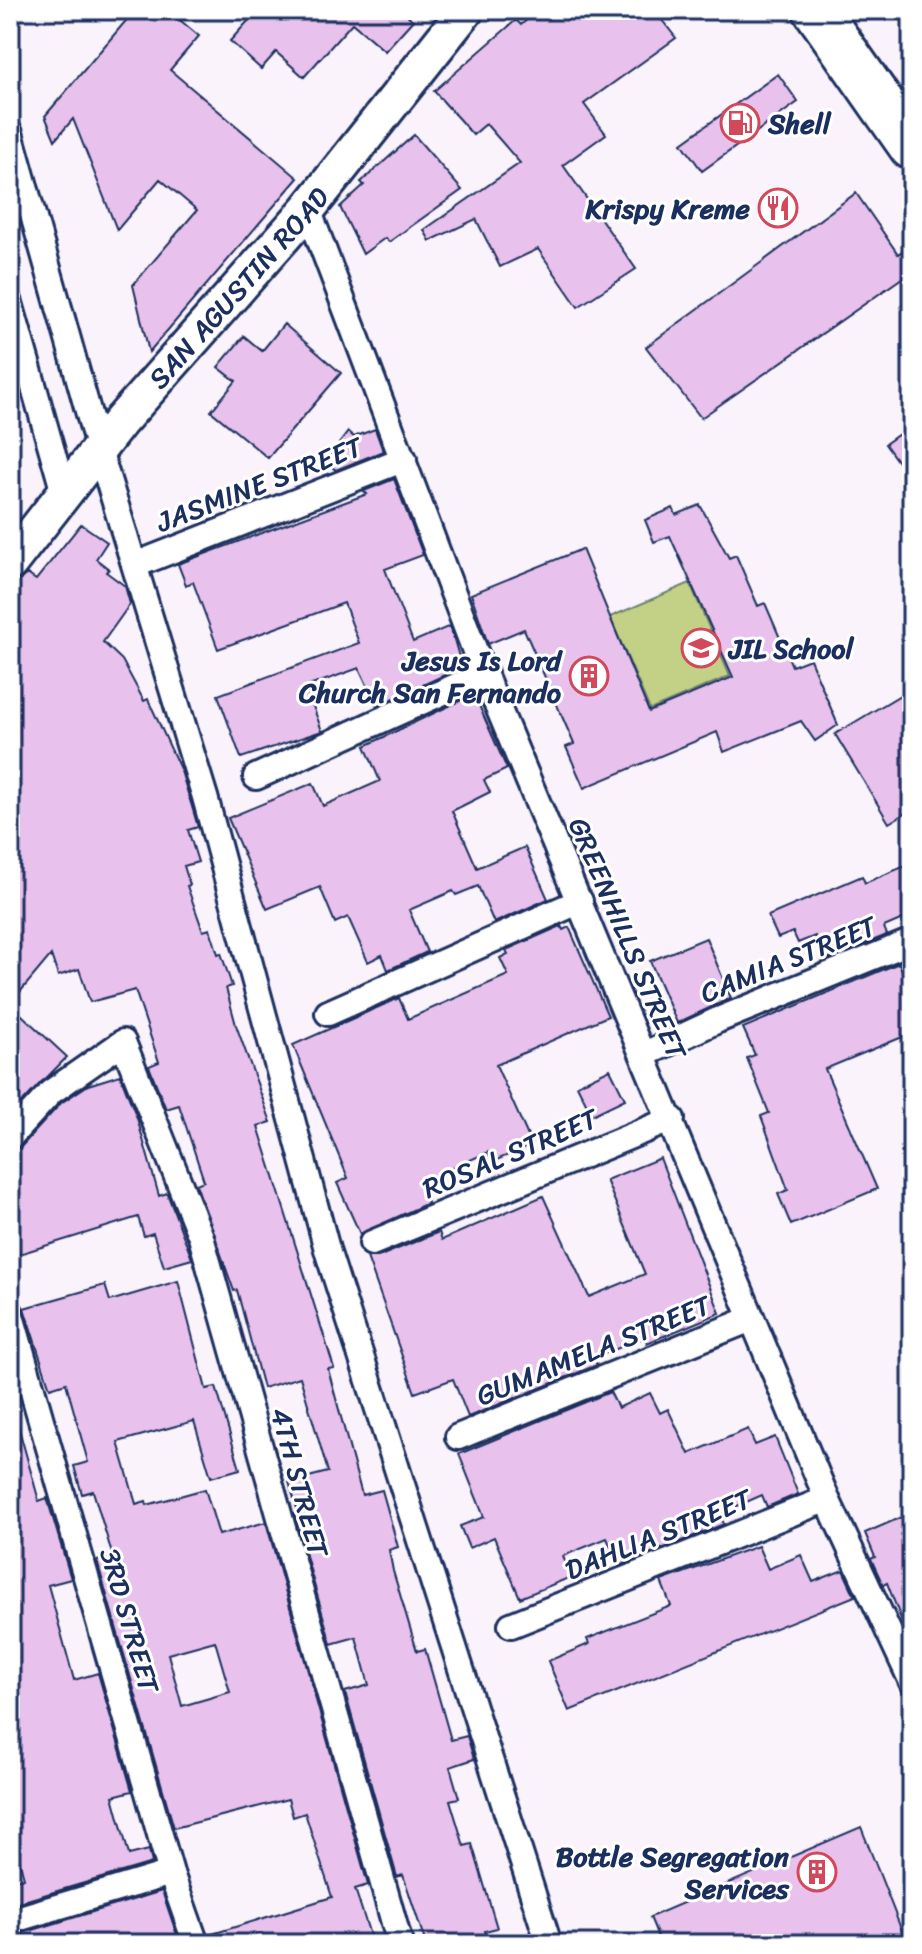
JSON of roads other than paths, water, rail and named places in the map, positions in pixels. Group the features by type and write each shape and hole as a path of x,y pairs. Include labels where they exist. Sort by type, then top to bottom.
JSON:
{"highway":[{"path":"816,10 912,147"}],"street":[{"name":"SAN AGUSTIN ROAD","path":"10,563 20,532 64,493 308,209 466,10"},
{"path":"10,133 99,450 209,812 328,1253 549,1944"},
{"name":"GREENHILLS STREET","path":"308,209 485,673 827,1499 912,1682"},
{"path":"10,303 64,493"},
{"name":"JASMINE STREET","path":"135,565 404,459"},
{"path":"256,777 485,673"},
{"path":"328,1013 580,901"},
{"name":"CAMIA STREET","path":"645,1054 718,1020 912,941"},
{"name":"4TH STREET","path":"10,1137 51,1092 123,1042 201,1237 400,1944"},
{"name":"ROSAL STREET","path":"372,1243 672,1119"},
{"name":"3RD STREET","path":"10,1312 171,1873 196,1944"},
{"name":"GUMAMELA STREET","path":"458,1437 751,1319"},
{"name":"DAHLIA STREET","path":"511,1625 827,1499"},
{"path":"10,1921 171,1873"}],"place":[{"name":"Shell","path":"740,123"},
{"name":"Krispy Kreme","path":"778,208"},
{"name":"JIL School","path":"701,648"},
{"name":"Jesus Is Lord Church San Fernando","path":"589,676"},
{"name":"Bottle Segregation Services","path":"817,1872"}]}
